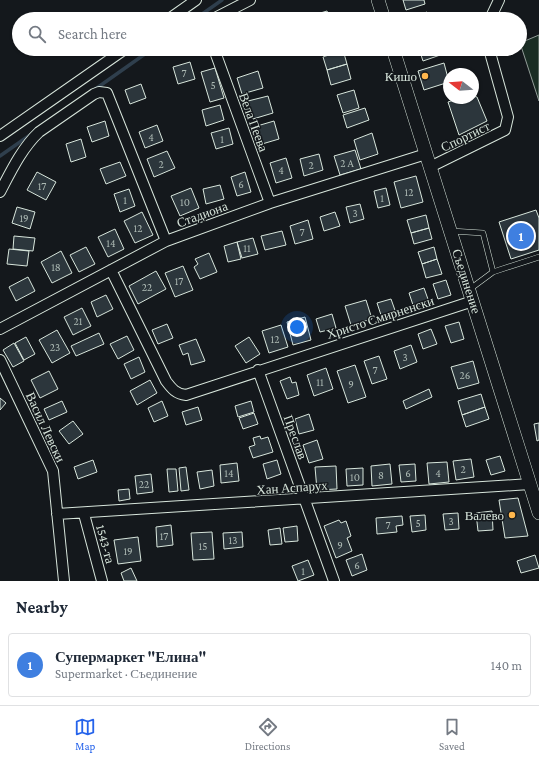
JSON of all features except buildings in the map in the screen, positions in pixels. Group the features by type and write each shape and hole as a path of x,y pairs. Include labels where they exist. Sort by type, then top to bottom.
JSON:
{"street":[{"path":"178,12 196,0"},
{"path":"227,12 250,0"},
{"path":"378,0 382,12"},
{"path":"493,12 499,0"},
{"path":"0,136 115,56"},
{"name":"Вела Пеева","path":"217,56 270,203"},
{"name":"Съединение","path":"395,56 532,483 539,513"},
{"name":"Спортист","path":"430,167 505,130 508,124 508,117 491,56"},
{"path":"0,192 26,147 39,132 94,94 99,92 107,93 166,241"},
{"name":"Стадиона","path":"0,329 166,241 270,203 426,154"},
{"name":"Христо Смирненски","path":"111,270 166,382 172,390 178,394 186,395 472,295"},
{"name":"Васил Левски","path":"0,360 53,471 64,581"},
{"name":"Преслав","path":"258,370 334,581"},
{"name":"Хан Аспарух","path":"57,514 84,514 532,483"},
{"name":"1543-та","path":"84,514 102,581"}],"lane":[{"path":"451,231 482,233 493,272"},
{"path":"472,295 493,272 539,257"}],"green space":[{"path":"539,35 539,101 524,56 527,56 527,40"}],"waterway":[{"path":"205,12 222,0"},
{"path":"94,90 142,56"},
{"path":"0,156 30,135"}],"place":[{"name":"Кишо","path":"425,76"},
{"name":"Супермаркет \"Елина\"","path":"521,236"},
{"name":"Валево","path":"512,515"}]}
